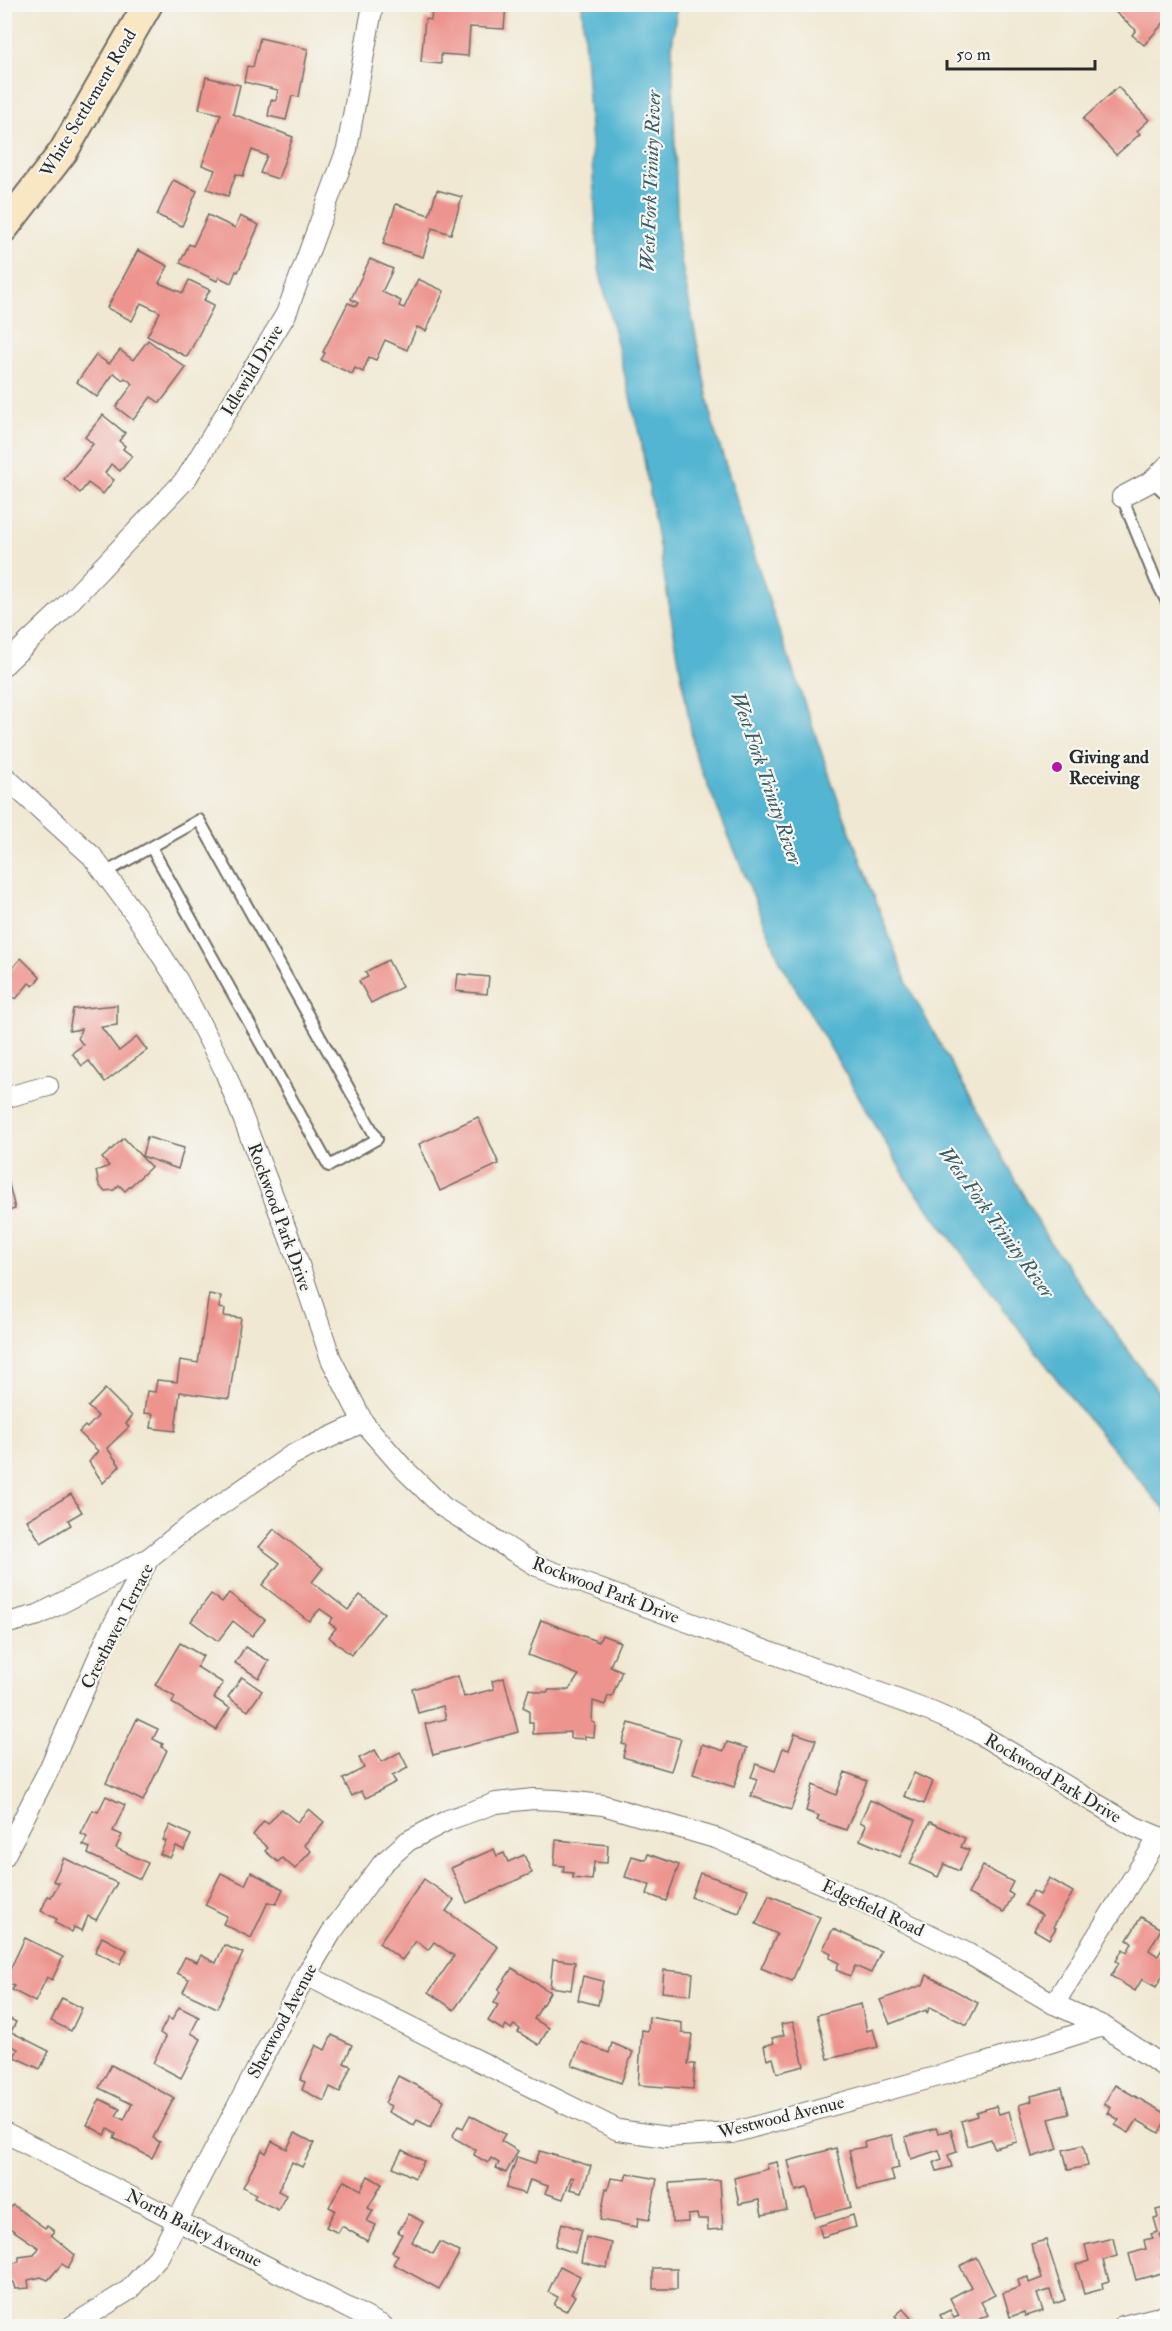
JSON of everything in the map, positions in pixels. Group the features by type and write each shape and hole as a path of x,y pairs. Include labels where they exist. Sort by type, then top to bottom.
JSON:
{"main road":[{"name":"White Settlement Road","path":"4,228 63,152 148,4"}],"street":[{"name":"Idlewild Drive","path":"4,665 59,613 186,479 286,314 347,150 373,4"},
{"path":"1122,497 1152,481 1167,465"},
{"name":"Rockwood Park Drive","path":"4,776 92,856 138,917 178,981 224,1069 294,1250 331,1359 363,1422 404,1469 443,1507 537,1566 944,1717 973,1730 1135,1827 1163,1840"},
{"path":"4,1098 48,1086"},
{"name":"Cresthaven Terrace","path":"4,1857 50,1767 109,1633 149,1558 196,1520 292,1455 363,1422"},
{"path":"4,1624 38,1615 149,1558"},
{"name":"Sherwood Avenue","path":"72,2326 129,2290 159,2256 306,1975 331,1933 383,1863 408,1841 448,1820 496,1803 532,1799 556,1800"},
{"name":"Edgefield Road","path":"556,1800 603,1805 718,1839 862,1901 969,1954 1054,2004 1103,2026 1167,2070"},
{"path":"1054,2004 1163,1840"},
{"name":"Westwood Avenue","path":"306,1975 618,2130 667,2137 732,2133 982,2064 1103,2026"},
{"name":"North Bailey Avenue","path":"4,2132 383,2326"},
{"path":"1123,2326 1167,2314"}],"lane":[{"path":"1152,481 1167,496"},
{"path":"1122,497 1167,604"},
{"path":"105,873 151,847 199,820 376,1139 329,1166 151,847"}],"water":[{"name":"West Fork Trinity River","path":"582,5 677,5 672,46 678,245 713,425 773,613 838,800 908,986 1048,1240 1167,1404 1167,1513 1081,1411 909,1183 781,963 695,754 641,442 599,269"}],"building":[{"path":"454,4 506,4 504,29 470,27 468,56 441,54 441,64 421,62 425,19 431,20 432,10 453,11"},
{"path":"1122,4 1162,4 1168,9 1168,18 1144,45 1132,35 1136,30 1115,12"},
{"path":"260,38 308,49 299,97 292,96 286,120 268,116 271,100 276,101 278,90 244,82 247,66 253,67"},
{"path":"206,77 240,85 233,114 293,137 278,179 260,173 267,156 252,150 243,176 236,174 228,196 207,189 215,170 202,165 221,114 199,109"},
{"path":"1118,87 1149,120 1137,131 1140,134 1116,155 1083,119"},
{"path":"173,180 197,191 182,226 157,215"},
{"path":"437,190 462,197 451,234 432,228 423,257 383,244 396,204 429,215"},
{"path":"208,215 235,228 240,216 259,225 231,283 219,277 217,281 180,263 189,244 193,246"},
{"path":"138,250 168,266 159,283 183,293 189,280 210,290 204,300 214,305 187,357 147,336 160,312 141,303 132,321 107,308"},
{"path":"370,259 393,269 382,292 401,301 399,306 404,308 418,279 444,291 426,331 417,327 407,350 385,340 376,360 369,357 363,372 355,368 352,374 321,360 348,303 356,306 358,303 351,299"},
{"path":"148,340 186,368 160,403 151,397 133,420 116,407 133,384 125,378 123,380 114,373 97,397 77,382 96,355 109,364 120,350 133,360"},
{"path":"103,415 125,433 119,441 125,446 123,449 132,456 120,471 111,464 105,473 114,480 103,494 88,483 80,493 64,479 93,444 85,437"},
{"path":"21,958 40,977 33,986 29,983 16,999 8,992 4,997 4,963 11,970"},
{"path":"388,960 402,987 371,1003 359,981 368,977 365,972"},
{"path":"458,974 489,977 487,994 456,991"},
{"path":"117,1005 117,1025 101,1027 119,1051 137,1037 147,1050 105,1082 89,1061 82,1066 72,1053 83,1045 78,1038 81,1029 69,1031 73,1009"},
{"path":"478,1117 499,1164 440,1191 419,1144"},
{"path":"147,1137 184,1148 178,1169 142,1156"},
{"path":"124,1138 151,1167 125,1191 119,1185 114,1190 104,1191 99,1185 96,1171 109,1166 102,1158"},
{"path":"7,1176 15,1209 4,1212 4,1177"},
{"path":"209,1294 221,1296 219,1308 225,1309 224,1316 241,1318 229,1399 180,1392 175,1431 151,1428 153,1414 144,1413 147,1391 155,1392 157,1380 177,1382 180,1360 198,1363"},
{"path":"105,1389 132,1416 126,1424 129,1427 107,1448 120,1466 103,1483 89,1462 98,1451 79,1432 85,1426 87,1428 98,1416 88,1407"},
{"path":"71,1494 82,1512 68,1520 71,1525 41,1543 27,1520"},
{"path":"274,1529 323,1568 312,1582 348,1610 360,1595 384,1613 351,1655 329,1637 336,1628 329,1623 333,1618 320,1609 309,1621 262,1585 280,1563 259,1547"},
{"path":"229,1593 265,1620 252,1636 233,1621 218,1641 191,1621 211,1594 222,1602"},
{"path":"541,1620 599,1642 602,1635 620,1642 610,1666 622,1671 612,1697 608,1696 605,1705 593,1701 594,1737 570,1738 570,1732 533,1734 533,1722 529,1722 529,1710 523,1707 529,1689 539,1692 569,1690 579,1675 528,1655"},
{"path":"180,1643 203,1656 197,1667 223,1683 214,1698 230,1708 216,1730 172,1703 175,1697 155,1685"},
{"path":"245,1647 269,1661 259,1678 235,1663"},
{"path":"458,1676 464,1697 494,1689 492,1681 504,1678 518,1732 433,1755 425,1724 446,1719 443,1706 418,1713 412,1689"},
{"path":"242,1677 262,1691 248,1711 228,1697"},
{"path":"137,1719 158,1729 153,1739 163,1744 161,1747 167,1750 143,1801 106,1783"},
{"path":"629,1723 681,1739 671,1771 623,1757 626,1745 622,1744"},
{"path":"795,1733 816,1740 791,1810 751,1796 757,1779 751,1777 756,1764 775,1771 783,1748 789,1750"},
{"path":"727,1742 747,1748 734,1787 693,1774 702,1744 724,1751"},
{"path":"375,1750 382,1762 400,1752 408,1768 392,1776 396,1782 366,1798 361,1791 352,1796 343,1779 364,1768 359,1758"},
{"path":"845,1772 867,1781 846,1830 817,1820 819,1816 806,1811 813,1785 836,1795"},
{"path":"914,1773 933,1782 924,1804 904,1796"},
{"path":"106,1796 125,1805 113,1831 122,1835 116,1848 148,1863 140,1879 88,1854 90,1848 83,1845 87,1837 81,1834 93,1810 98,1812"},
{"path":"870,1800 916,1820 900,1857 860,1840 866,1825 860,1822"},
{"path":"281,1809 297,1822 309,1809 324,1822 304,1845 311,1851 295,1869 282,1858 278,1862 265,1851 268,1848 253,1835 264,1821 268,1824"},
{"path":"930,1822 965,1838 961,1847 969,1850 959,1871 944,1864 938,1877 910,1864"},
{"path":"170,1825 191,1835 184,1850 176,1846 170,1858 160,1854"},
{"path":"556,1840 608,1845 607,1863 594,1862 592,1880 573,1878 573,1873 563,1872 564,1866 554,1865"},
{"path":"494,1849 497,1856 504,1853 508,1862 524,1855 532,1873 467,1903 451,1868"},
{"path":"648,1854 679,1865 666,1901 647,1894 650,1885 625,1877 632,1856 646,1860"},
{"path":"64,1858 117,1883 96,1920 88,1916 82,1931 74,1927 72,1932 55,1923 57,1919 41,1911 48,1896 51,1897 59,1883 53,1881"},
{"path":"983,1866 1013,1882 1008,1892 1013,1895 1004,1912 968,1894"},
{"path":"251,1872 283,1889 276,1904 268,1902 251,1938 223,1924 227,1916 205,1905 221,1873 245,1885"},
{"path":"700,1873 748,1889 739,1913 691,1897"},
{"path":"1049,1878 1073,1892 1053,1927 1056,1928 1049,1939 1034,1930 1042,1915 1025,1905 1033,1891 1040,1895"},
{"path":"424,1879 454,1900 446,1911 498,1947 454,2010 429,1992 454,1956 434,1942 428,1950 416,1941 402,1960 379,1943"},
{"path":"769,1895 820,1917 792,1981 761,1968 777,1934 756,1924"},
{"path":"1141,1917 1161,1929 1149,1950 1158,1956 1163,1947 1168,1949 1168,1967 1156,1987 1142,1979 1135,1991 1111,1976 1119,1963 1116,1961 1123,1949 1127,1952 1132,1943 1127,1940"},
{"path":"833,1929 881,1951 871,1973 855,1966 850,1976 836,1970 839,1963 829,1958 831,1953 823,1949"},
{"path":"102,1937 127,1950 120,1964 95,1952"},
{"path":"25,1938 63,1957 52,1980 47,1977 35,2002 12,1990 14,1986 4,1982"},
{"path":"224,1945 243,1953 217,2008 183,1992 189,1979 177,1973 185,1957 197,1962 201,1955 216,1963"},
{"path":"553,1959 575,1962 571,1990 550,1987"},
{"path":"512,1968 550,1992 534,2019 549,2028 539,2045 518,2032 520,2029 514,2025 511,2029 506,2025 503,2030 488,2021 498,2005 494,2003 500,1992 498,1990"},
{"path":"664,1970 693,1973 691,1995 662,1992"},
{"path":"927,1975 978,2003 967,2025 930,2007 927,2013 926,2010 890,2024 880,2000 923,1985"},
{"path":"583,1976 603,1981 598,2005 578,2000"},
{"path":"62,1998 82,2008 71,2031 51,2021"},
{"path":"861,2004 867,2031 873,2029 878,2047 828,2059 817,2015"},
{"path":"179,2007 199,2017 191,2033 201,2039 181,2078 153,2063 166,2037 160,2033 168,2018 172,2020"},
{"path":"4,2016 16,2022 11,2032 49,2051 40,2069 14,2057 18,2049 4,2042"},
{"path":"649,2017 682,2023 682,2033 692,2034 688,2064 695,2064 693,2089 638,2085 642,2030 648,2031"},
{"path":"793,2022 804,2066 777,2073 773,2058 767,2059 764,2046 774,2043 772,2038 784,2035 781,2024"},
{"path":"332,2035 352,2045 344,2063 351,2066 340,2092 330,2087 324,2101 302,2090 305,2082 300,2080 316,2045 325,2050"},
{"path":"581,2042 609,2053 612,2043 633,2052 621,2083 572,2065"},
{"path":"111,2065 174,2098 153,2138 160,2142 152,2158 114,2138 116,2134 108,2129 105,2135 87,2125 100,2099 120,2109 116,2116 124,2120 132,2104 99,2088"},
{"path":"398,2076 444,2100 431,2127 417,2120 414,2125 388,2112 391,2106 385,2103"},
{"path":"1115,2085 1168,2115 1159,2133 1137,2120 1129,2133 1115,2125 1119,2120 1108,2113 1111,2108 1104,2104"},
{"path":"1062,2088 1069,2114 1049,2119 1058,2149 1032,2157 1019,2105 1032,2101 1031,2096"},
{"path":"996,2106 999,2114 1009,2111 1017,2142 994,2148 991,2139 968,2146 961,2121 977,2116 976,2112"},
{"path":"470,2115 505,2134 501,2141 518,2151 506,2173 496,2168 499,2163 491,2158 488,2163 474,2155 476,2150 452,2137 458,2126 463,2128"},
{"path":"936,2128 938,2133 951,2130 957,2152 948,2155 952,2167 937,2171 934,2162 942,2159 939,2150 911,2159 905,2137"},
{"path":"295,2133 314,2143 302,2167 292,2162 278,2191 286,2195 278,2210 254,2198 256,2194 243,2187 262,2150 266,2153 272,2141 287,2149"},
{"path":"892,2135 899,2168 891,2170 894,2181 858,2189 849,2150 865,2147 864,2142"},
{"path":"1083,2145 1088,2166 1068,2170 1063,2150"},
{"path":"836,2148 851,2207 815,2217 807,2188 796,2191 788,2161"},
{"path":"402,2150 424,2161 415,2178 393,2167"},
{"path":"540,2151 591,2166 582,2192 570,2189 574,2178 571,2177 563,2199 545,2193 548,2186 530,2180 525,2194 506,2188 517,2157 535,2163"},
{"path":"777,2162 787,2210 762,2215 759,2200 739,2204 734,2178 768,2169 767,2164"},
{"path":"627,2173 657,2179 649,2220 638,2218 637,2227 600,2220 606,2188 608,2189 611,2178 625,2180"},
{"path":"368,2176 382,2184 368,2208 373,2211 367,2221 376,2225 367,2241 342,2226 338,2233 326,2227 335,2210 329,2207 344,2180 361,2190"},
{"path":"720,2180 723,2229 708,2230 707,2219 698,2219 697,2214 688,2215 688,2222 672,2223 670,2183"},
{"path":"13,2205 45,2228 47,2226 54,2231 51,2235 75,2255 68,2268 62,2264 48,2280 41,2277 28,2280 29,2288 15,2289 13,2282 4,2283 4,2265 19,2262 19,2257 34,2255 39,2248 4,2224 4,2216"},
{"path":"1168,2207 1168,2233 1160,2235 1166,2255 1161,2256 1165,2272 1136,2280 1129,2254 1146,2249 1144,2240 1153,2238 1151,2234 1158,2232 1154,2218 1158,2217 1156,2210"},
{"path":"409,2214 423,2222 412,2242 433,2254 440,2242 460,2252 439,2289 393,2264 398,2255 392,2252 402,2234 398,2232"},
{"path":"853,2215 856,2227 822,2237 819,2226"},
{"path":"562,2223 582,2230 575,2253 555,2246"},
{"path":"586,2237 612,2243 607,2268 581,2262"},
{"path":"1113,2238 1117,2256 1103,2260 1109,2281 1102,2283 1103,2289 1084,2294 1076,2265 1089,2261 1085,2245"},
{"path":"1046,2240 1065,2300 1054,2304 1050,2290 1037,2294 1043,2311 1025,2316 1024,2312 1010,2317 1003,2293 1020,2287 1018,2280 1028,2277 1029,2283 1042,2278 1031,2244"},
{"path":"976,2257 995,2295 981,2302 988,2315 978,2320 981,2326 946,2326 940,2315 950,2310 954,2318 959,2316 950,2298 971,2287 960,2266"},
{"path":"560,2266 580,2276 571,2294 575,2296 566,2311 554,2305 558,2297 548,2292"},
{"path":"653,2268 677,2268 677,2289 653,2289"},
{"path":"903,2309 916,2324 923,2319 929,2326 905,2326 895,2316"}],"place":[{"name":"Giving and Receiving","path":"1057,767"}]}
